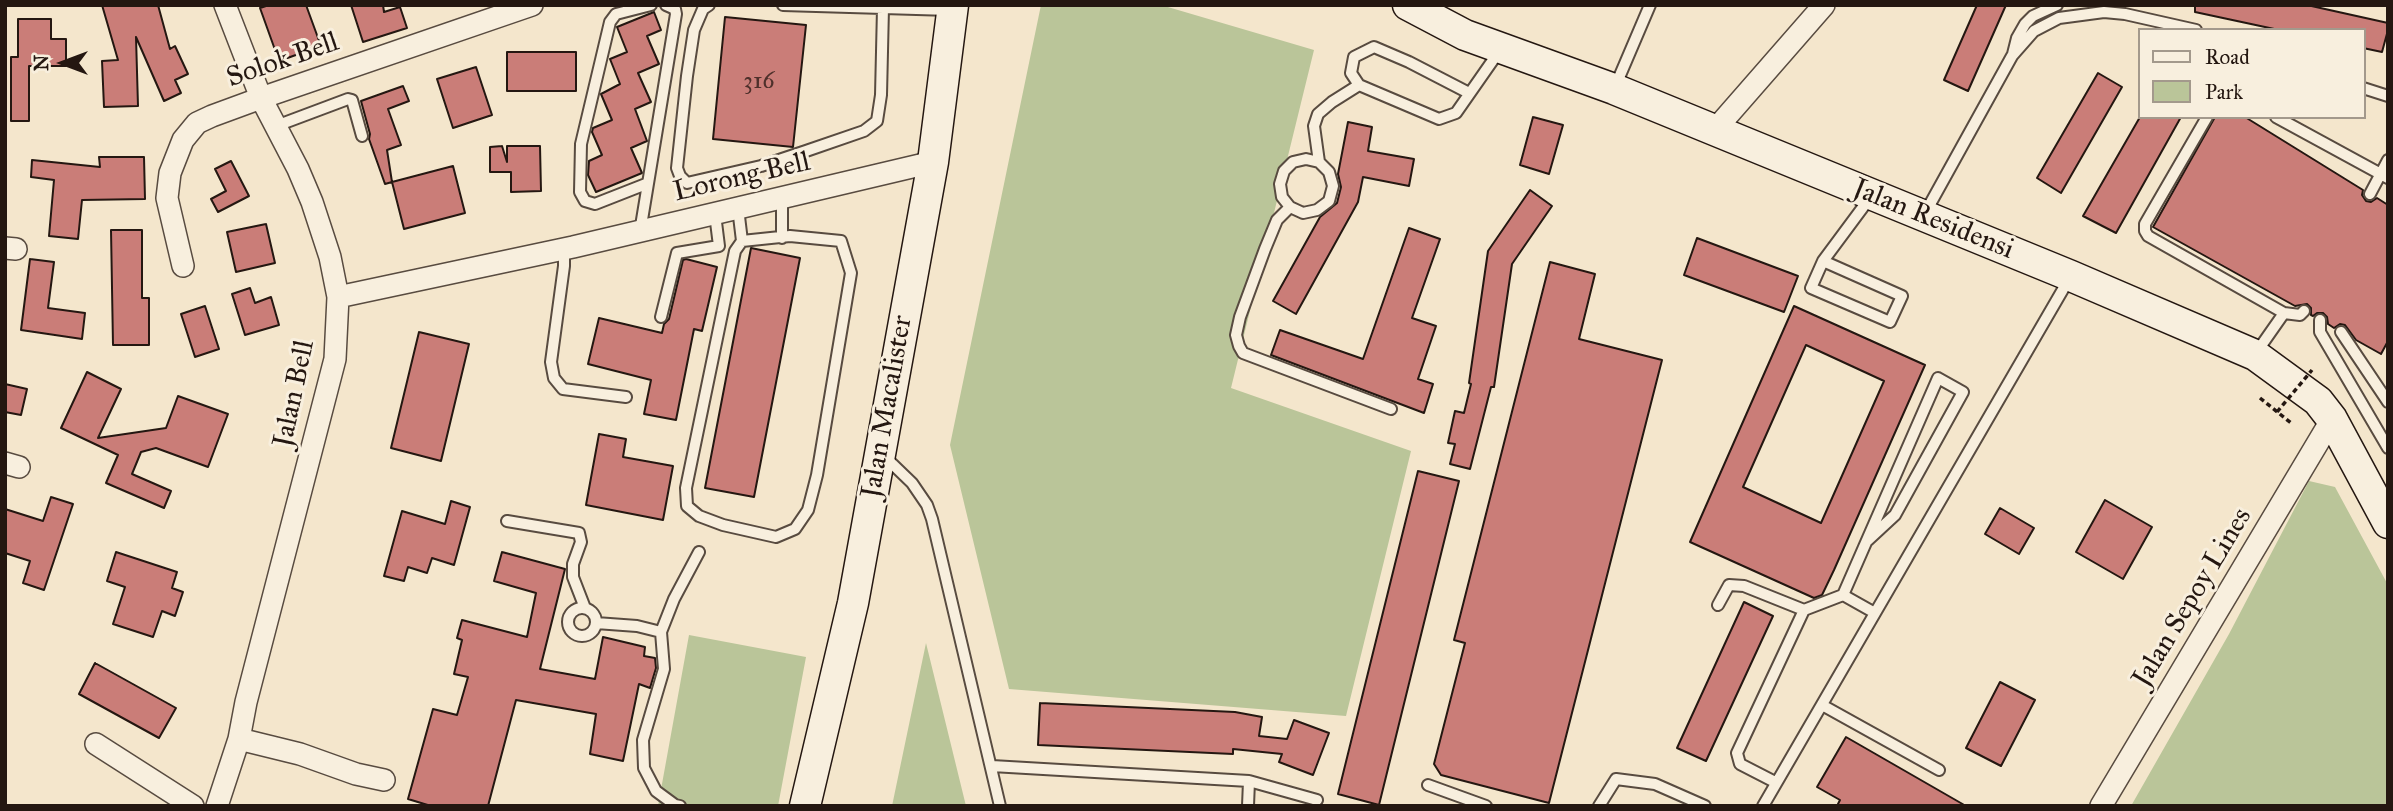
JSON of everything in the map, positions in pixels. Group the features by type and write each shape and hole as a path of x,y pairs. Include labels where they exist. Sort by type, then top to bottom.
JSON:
{"main road":[{"name":"Jalan Residensi","path":"1408,5 1465,35 1614,89 2071,276 2255,355 2318,401 2332,419 2385,510"},
{"name":"Jalan Macalister","path":"805,806 853,603 933,162 953,8"}],"street":[{"name":"Jalan Bell","path":"217,806 239,739 246,702 335,359 338,297 330,257 312,202 261,98 225,5"},
{"name":"Solok Bell","path":"183,266 167,198 170,173 183,140 197,123 261,98 533,5"},
{"path":"1714,131 1824,5"},
{"name":"Lorong Bell","path":"338,297 640,232 933,162"},
{"name":"Jalan Sepoy Lines","path":"2101,806 2332,419"},
{"path":"239,739 300,754 356,774 384,780"},
{"path":"96,744 193,806"}],"lane":[{"path":"646,184 595,204 585,201 580,191 580,144 610,22 616,13 651,5"},
{"path":"640,232 646,184 677,14 675,9 666,5"},
{"path":"709,5 702,9 694,30 687,76 677,168 687,183 761,166 806,152 864,131 877,121 881,95 883,8"},
{"path":"783,5 953,8"},
{"path":"1614,89 1650,5"},
{"path":"2012,56 2017,38 2025,24 2033,16 2057,5"},
{"path":"2081,5 2187,28"},
{"path":"1923,216 2012,56 2034,31 2059,18 2104,12"},
{"path":"1469,93 1374,47 1354,57 1351,74 1359,85 1438,119 1456,113 1501,48"},
{"path":"1319,162 1314,126 1318,114 1359,85"},
{"path":"2365,89 2388,96"},
{"path":"276,126 348,99 352,100 362,136"},
{"path":"2206,119 2145,224 2145,231 2148,236 2284,313 2300,315 2304,311"},
{"path":"2280,119 2384,176"},
{"path":"1306,159 1319,162 1329,172 1333,187 1329,201 1317,210 1303,213 1290,207 1282,197 1280,184 1284,171 1293,162 1306,159"},
{"path":"2370,194 2384,176 2388,160"},
{"path":"1823,261 1902,296 1890,322 1811,288 1823,261 1872,195"},
{"path":"782,198 782,238"},
{"path":"1290,207 1277,220 1240,317 1236,335 1242,353 1391,409"},
{"path":"738,208 742,241 735,251 731,268 686,488 687,506 709,521 776,537 795,529 808,510 817,475 851,272 841,241 790,236 742,241"},
{"path":"661,317 677,253 719,246 715,214"},
{"path":"564,249 551,362 554,379 563,389 626,397"},
{"path":"1763,806 2071,276"},
{"path":"2255,355 2284,313"},
{"path":"2320,320 2320,332 2388,448"},
{"path":"2342,332 2388,402"},
{"path":"1718,605 1729,585 1744,586 1804,610 1843,595 1938,378 1963,392 1895,515 1868,540"},
{"path":"880,452 912,483 930,512 1000,806"},
{"path":"506,521 579,533 580,542 573,565 573,577 585,608 592,612 596,623"},
{"path":"680,806 656,791 644,768 643,740 664,669 661,632 699,552"},
{"path":"1843,595 1875,613"},
{"path":"585,608 571,612 568,621 571,631 579,636 588,635 596,623"},
{"path":"1775,782 1741,764 1737,753 1804,610"},
{"path":"596,623 637,626 661,632"},
{"path":"1822,705 1939,770"},
{"path":"992,766 1249,781 1317,800"},
{"path":"1599,806 1616,779 1655,784 1705,806"},
{"path":"1248,806 1249,781"},
{"path":"1427,785 1486,806"}],"path":[{"path":"2277,412 2312,370"},
{"path":"2260,398 2291,423"}],"green space":[{"path":"1041,5 1161,5 1314,50 1231,388 1411,451 1346,716 1009,689 950,445"},
{"path":"2309,481 2335,487 2388,585 2388,806 2131,806 2229,634"},
{"path":"689,635 806,657 778,806 658,806"},
{"path":"926,643 966,806 892,806"}],"building":[{"path":"102,5 158,5 170,49 175,46 188,74 175,80 181,93 164,101 136,37 138,106 104,107 102,61 118,60"},
{"path":"269,5 306,5 321,46 279,61 260,8"},
{"path":"351,5 383,5 384,12 400,7 407,28 363,42"},
{"path":"1977,5 2006,5 1968,91 1944,80"},
{"path":"2195,5 2307,5 2388,23 2388,30 2382,52 2365,48 2365,28 2270,28 2195,12"},
{"path":"654,12 661,30 647,36 659,64 638,73 651,102 635,109 647,141 631,148 642,173 596,192 588,175 589,161 602,155 592,132 593,128 612,120 601,94 620,84 610,59 627,52 617,27"},
{"path":"725,17 806,25 793,147 713,139"},
{"path":"18,19 51,19 51,39 66,39 66,66 29,66 29,121 11,121 11,57 18,57"},
{"path":"507,52 576,52 576,91 507,91"},
{"path":"476,67 492,115 453,128 437,79"},
{"path":"2098,73 2122,87 2061,193 2037,178"},
{"path":"403,86 409,101 388,109 401,145 387,150 392,182 385,184 369,139 361,101"},
{"path":"1533,117 1563,125 1549,174 1520,165"},
{"path":"2139,119 2180,119 2116,233 2083,216"},
{"path":"2214,119 2248,119 2363,190 2362,195 2366,201 2371,202 2377,198 2388,205 2388,341 2381,354 2356,340 2345,325 2340,324 2334,328 2328,324 2323,313 2311,315 2311,308 2307,304 2295,306 2153,227"},
{"path":"1348,122 1372,127 1368,151 1414,159 1409,186 1363,177 1358,202 1296,314 1273,301 1320,217 1337,203 1341,187 1338,174"},
{"path":"502,146 507,162 507,146 540,146 541,191 511,192 511,172 490,172 490,147"},
{"path":"99,157 144,157 145,199 82,200 78,239 49,236 54,180 31,177 32,160 100,167"},
{"path":"231,161 249,196 218,212 211,199 226,191 215,169"},
{"path":"453,166 465,213 404,229 392,182"},
{"path":"1530,190 1552,206 1512,264 1494,387 1491,387 1470,469 1450,464 1455,444 1448,443 1455,411 1464,413 1471,384 1469,383 1488,251"},
{"path":"266,224 275,263 236,272 227,232"},
{"path":"1409,228 1440,239 1412,318 1436,326 1418,379 1433,384 1424,413 1271,355 1280,330 1363,359"},
{"path":"111,230 142,230 142,298 149,298 149,345 113,345"},
{"path":"1697,238 1798,276 1784,312 1684,275"},
{"path":"751,248 800,258 754,497 705,488"},
{"path":"30,259 54,262 48,308 85,313 82,339 21,330"},
{"path":"683,260 717,267 702,331 694,329 676,420 644,414 651,380 588,364 599,318 662,333 664,324 669,319"},
{"path":"1550,262 1595,274 1579,339 1662,360 1549,803 1441,775 1434,764 1465,643 1454,640"},
{"path":"250,288 255,303 271,297 279,325 245,335 232,294"},
{"path":"205,306 219,349 195,357 181,314"},
{"path":"1794,306 1925,365 1822,595 1814,598 1690,542","holes":["1806,345 1884,381 1821,523 1743,487"]},
{"path":"419,332 469,344 441,461 391,448"},
{"path":"87,372 121,389 98,438 166,428 178,396 228,414 208,467 156,448 141,452 132,474 171,491 164,508 106,483 118,455 61,428"},
{"path":"5,384 27,389 21,415 5,412"},
{"path":"599,434 626,439 623,457 673,466 663,520 586,505"},
{"path":"1418,471 1459,481 1379,805 1338,794"},
{"path":"51,497 73,504 44,590 23,583 30,561 5,553 5,509 43,521"},
{"path":"2105,500 2152,527 2123,579 2076,552"},
{"path":"451,501 470,507 454,565 432,558 427,573 408,567 404,581 384,576 402,511 445,524"},
{"path":"2000,508 2034,528 2019,554 1985,534"},
{"path":"116,552 177,572 172,588 183,592 175,616 162,611 153,637 113,624 125,587 107,581"},
{"path":"502,552 565,569 540,669 595,679 603,637 645,647 644,656 655,658 656,668 650,688 639,684 623,761 590,754 596,714 516,700 488,806 431,806 408,799 433,709 457,715 468,677 454,674 462,640 457,638 462,620 527,637 536,593 494,581"},
{"path":"1744,602 1773,616 1706,761 1677,748"},
{"path":"95,663 176,708 159,738 79,694"},
{"path":"2000,682 2035,700 2001,766 1966,748"},
{"path":"1040,703 1235,712 1262,717 1259,736 1287,739 1294,720 1329,733 1313,775 1279,762 1282,754 1233,749 1233,754 1038,745"},
{"path":"1846,737 1966,806 1837,806 1840,800 1817,787"}]}
